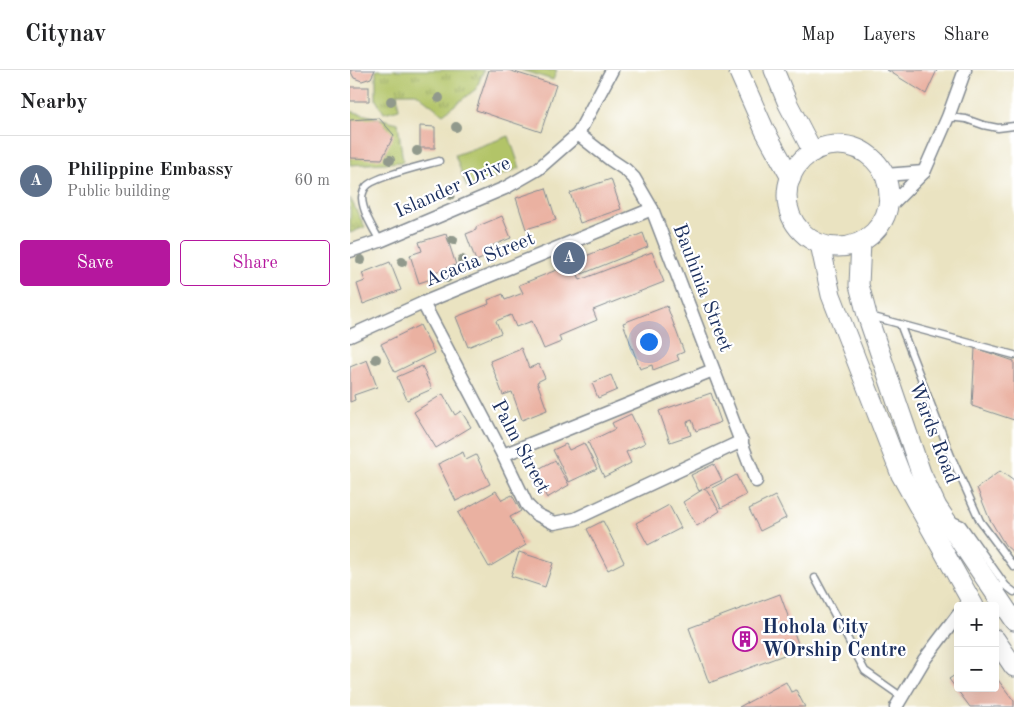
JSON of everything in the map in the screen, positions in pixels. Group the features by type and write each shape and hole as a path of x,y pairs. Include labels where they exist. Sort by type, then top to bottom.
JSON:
{"main road":[{"path":"738,70 765,131 791,178"},
{"path":"774,70 788,104 813,152"},
{"path":"836,145 854,148 860,150 885,175 888,186 888,208 878,228 862,242 852,246 841,247 820,244 797,226 792,217 788,198 791,178 800,163 813,152 824,147 836,145"},
{"name":"Wards Road","path":"862,242 859,285 867,315 921,473 937,507 998,586 1014,620"},
{"name":"Wards Road","path":"820,244 831,295 901,475 968,602"},
{"path":"999,645 1014,667"}],"street":[{"name":"Islander Drive","path":"350,251 380,241 505,188 538,168 578,134 612,70"},
{"path":"888,208 924,172 948,117 965,70"},
{"name":"Bauhinia Street","path":"578,134 634,178 652,210 756,481"},
{"path":"885,175 924,172"},
{"name":"Acacia Street","path":"350,336 423,303 652,210"},
{"name":"Palm Street","path":"423,303 503,455 527,505 536,514 554,523 575,519 742,441"},
{"path":"503,455 713,370"},
{"path":"899,702 924,660 954,620"}],"lane":[{"path":"948,117 966,118 983,125 998,128 1014,126"},
{"path":"380,241 364,210 362,196 365,187 385,177 439,161"},
{"path":"867,315 1014,355"},
{"path":"900,324 980,521 1014,567"},
{"path":"815,578 866,671 899,702"},
{"path":"998,586 1014,592"}],"green space":[{"path":"376,70 484,70 476,89 443,114 416,93 397,93 399,109 384,113 376,100"},
{"path":"521,70 557,70 553,80"},
{"path":"350,111 398,123 403,162 350,165"},
{"path":"509,136 520,168 467,188 455,155"},
{"path":"350,198 365,227 350,233"}],"building":[{"path":"350,70 375,70 371,78 362,81 354,78"},
{"path":"489,70 508,70 556,85 541,132 476,110"},
{"path":"887,70 937,70 926,94"},
{"path":"350,87 369,87 369,101 350,101"},
{"path":"379,118 394,135 382,159 350,158 350,120"},
{"path":"420,126 435,127 435,148 420,148"},
{"path":"611,179 621,209 580,223 570,193"},
{"path":"546,188 556,220 526,229 516,198"},
{"path":"502,216 511,238 484,249 486,257 476,261 466,234 476,230 476,227"},
{"path":"643,233 648,247 582,274 576,260"},
{"path":"446,234 456,265 429,274 431,279 419,283 410,255 422,251 419,242"},
{"path":"652,252 664,282 593,310 597,320 559,336 561,342 544,349 532,321 516,327 511,315 496,321 501,333 468,347 456,317 489,304 488,300 503,294 505,300 523,293 519,285 574,263 580,280"},
{"path":"390,262 401,290 363,304 357,284 365,281 362,273"},
{"path":"667,306 684,352 677,355 679,360 653,370 652,365 640,369 623,323"},
{"path":"420,325 434,353 395,372 381,344"},
{"path":"521,348 529,368 539,364 545,378 537,382 547,410 522,420 512,392 503,395 490,361"},
{"path":"975,348 1014,361 1014,420 972,406"},
{"path":"367,360 377,387 354,395 355,400 350,402 350,367"},
{"path":"422,366 432,389 407,400 397,377"},
{"path":"611,375 617,390 598,398 592,383"},
{"path":"711,393 721,422 696,431 692,420 687,422 691,435 670,442 659,411"},
{"path":"443,394 455,415 461,411 471,427 436,448 414,412"},
{"path":"631,414 645,443 626,452 631,463 604,477 588,442 615,429 612,423"},
{"path":"584,443 597,469 569,482 553,450 566,444 569,450"},
{"path":"463,452 466,460 476,455 490,484 456,501 438,464"},
{"path":"555,460 569,485 547,498 533,472"},
{"path":"714,464 722,480 699,491 691,475"},
{"path":"1000,471 1014,481 1014,553 1005,545 989,518 977,488"},
{"path":"736,475 746,495 721,508 712,488"},
{"path":"705,488 720,511 697,526 683,502"},
{"path":"496,491 502,500 512,495 521,511 510,517 526,545 489,567 458,513"},
{"path":"775,496 786,518 760,531 749,509"},
{"path":"669,505 681,528 648,545 636,523"},
{"path":"603,521 624,562 608,570 587,529"},
{"path":"519,552 553,563 545,587 511,576"},
{"name":"Hohola City WOrship Centre","path":"780,594 800,649 709,683 689,628"},
{"path":"954,676 954,686 949,679"},
{"path":"999,681 1014,701 1014,707 970,707 959,692 999,692"},
{"path":"786,682 791,692 796,690 805,707 739,707"}],"place":[{"name":"Philippine Embassy","path":"569,258"},
{"name":"Hohola City WOrship Centre","path":"745,639"}]}
